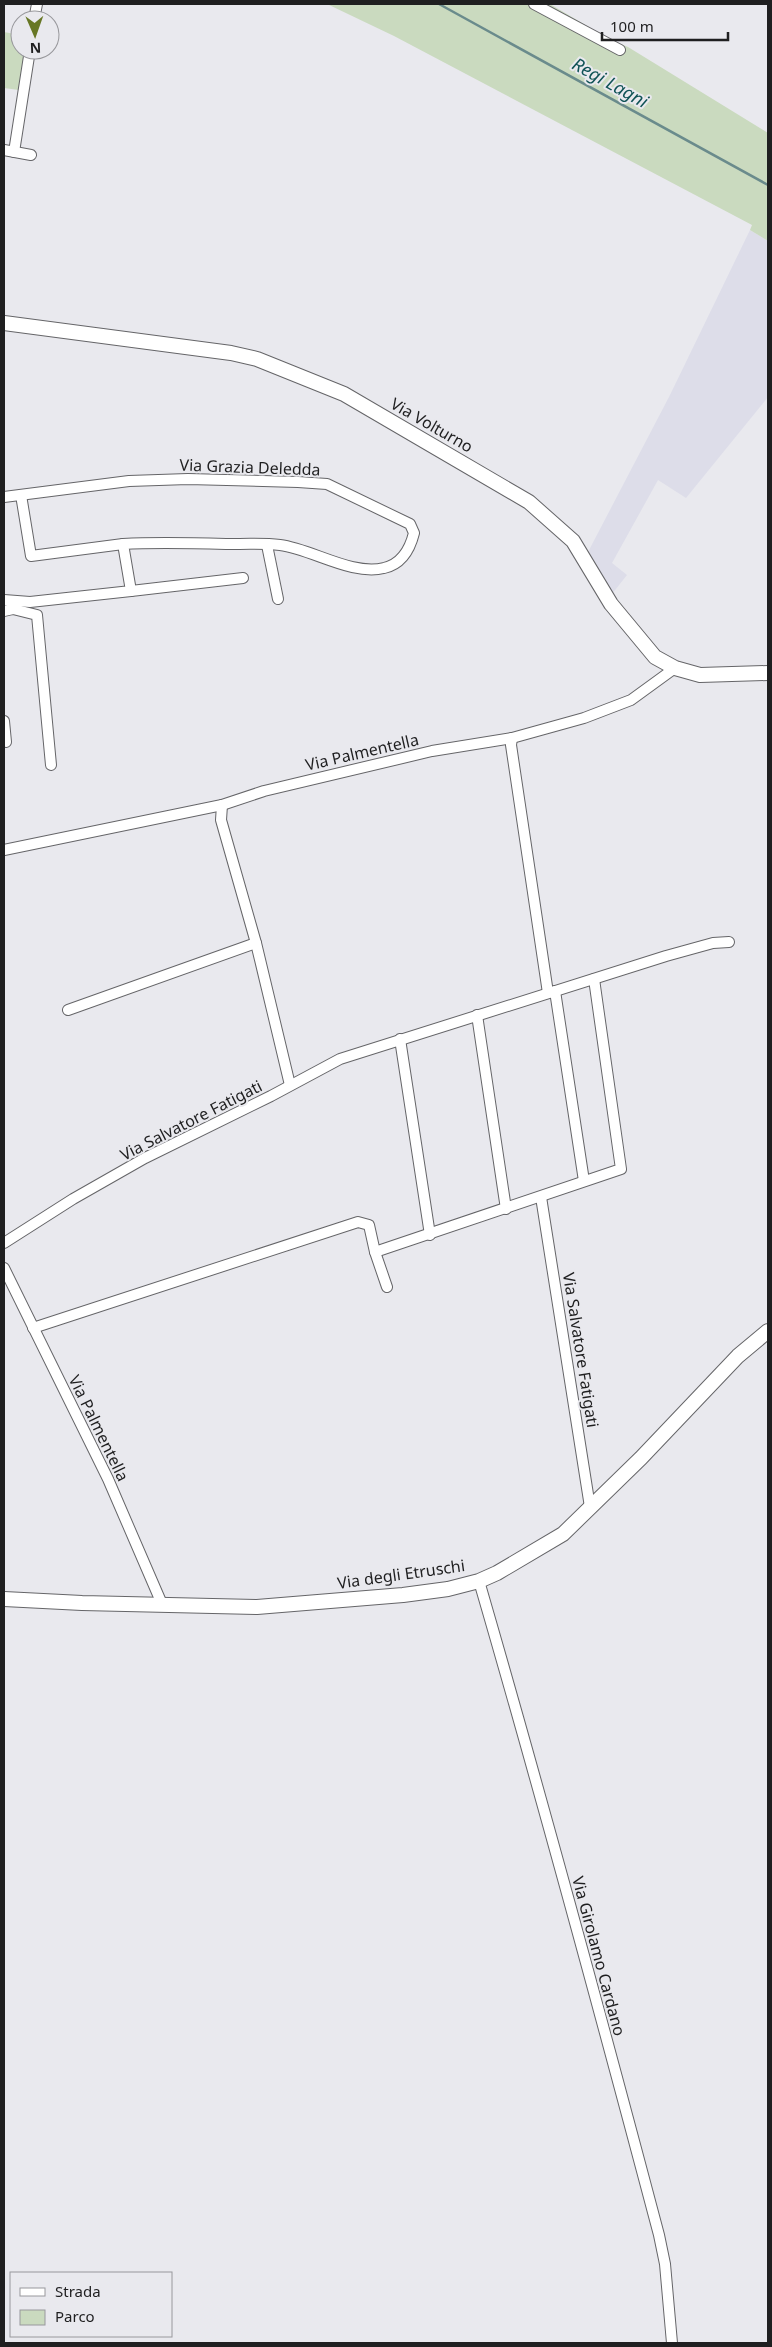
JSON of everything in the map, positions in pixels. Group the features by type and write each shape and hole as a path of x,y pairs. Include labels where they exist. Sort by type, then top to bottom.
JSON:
{"street":[{"path":"534,4 620,50"},
{"path":"28,60 9,151 31,155"},
{"name":"Via Volturno","path":"4,323 231,353 257,359 344,394 529,502 573,541 611,604 655,657 675,668 700,675 768,673"},
{"name":"Via Grazia Deledda","path":"4,497 105,484 188,479 327,484 410,524 414,533 410,549 402,558 387,568 378,570 360,568 281,545 150,542 31,556 21,495"},
{"path":"123,544 131,590"},
{"path":"267,545 278,599"},
{"path":"4,600 30,602 243,578"},
{"path":"4,611 13,609 37,615 51,765"},
{"name":"Via Palmentella","path":"4,850 222,805 264,791 432,751 512,738 584,718 631,700 675,668"},
{"path":"4,721 6,742"},
{"path":"512,738 511,745 551,992 584,1181"},
{"path":"222,805 221,820 256,942 290,1085"},
{"path":"68,1010 256,942"},
{"name":"Via Salvatore Fatigati","path":"4,1243 66,1203 145,1158 340,1060 705,945 729,942"},
{"path":"375,1252 621,1169 594,979"},
{"path":"477,1016 506,1209"},
{"path":"400,1040 430,1234"},
{"name":"Via Salvatore Fatigati","path":"541,1197 590,1507"},
{"path":"33,1328 358,1222 368,1225 387,1287"},
{"name":"Via Palmentella","path":"4,1268 108,1479 162,1604"},
{"name":"Via degli Etruschi","path":"4,1598 82,1604 257,1607 448,1589 479,1581 497,1573 563,1534 641,1458 738,1356 768,1331"},
{"name":"Via Girolamo Cardano","path":"479,1581 536,1787 548,1821 574,1925 661,2242 665,2264 672,2343"}],"shaded area":[{"path":"750,230 768,241 768,397 686,498 658,480 612,563 627,575 612,594 587,554 670,395"}],"green space":[{"path":"327,4 550,4 607,38 628,47 768,133 768,241 750,230 752,225 394,36"},
{"path":"4,32 10,33 10,60 32,60 26,91 4,88"}],"waterway":[{"name":"Regi Lagni","path":"439,4 768,185"}]}
